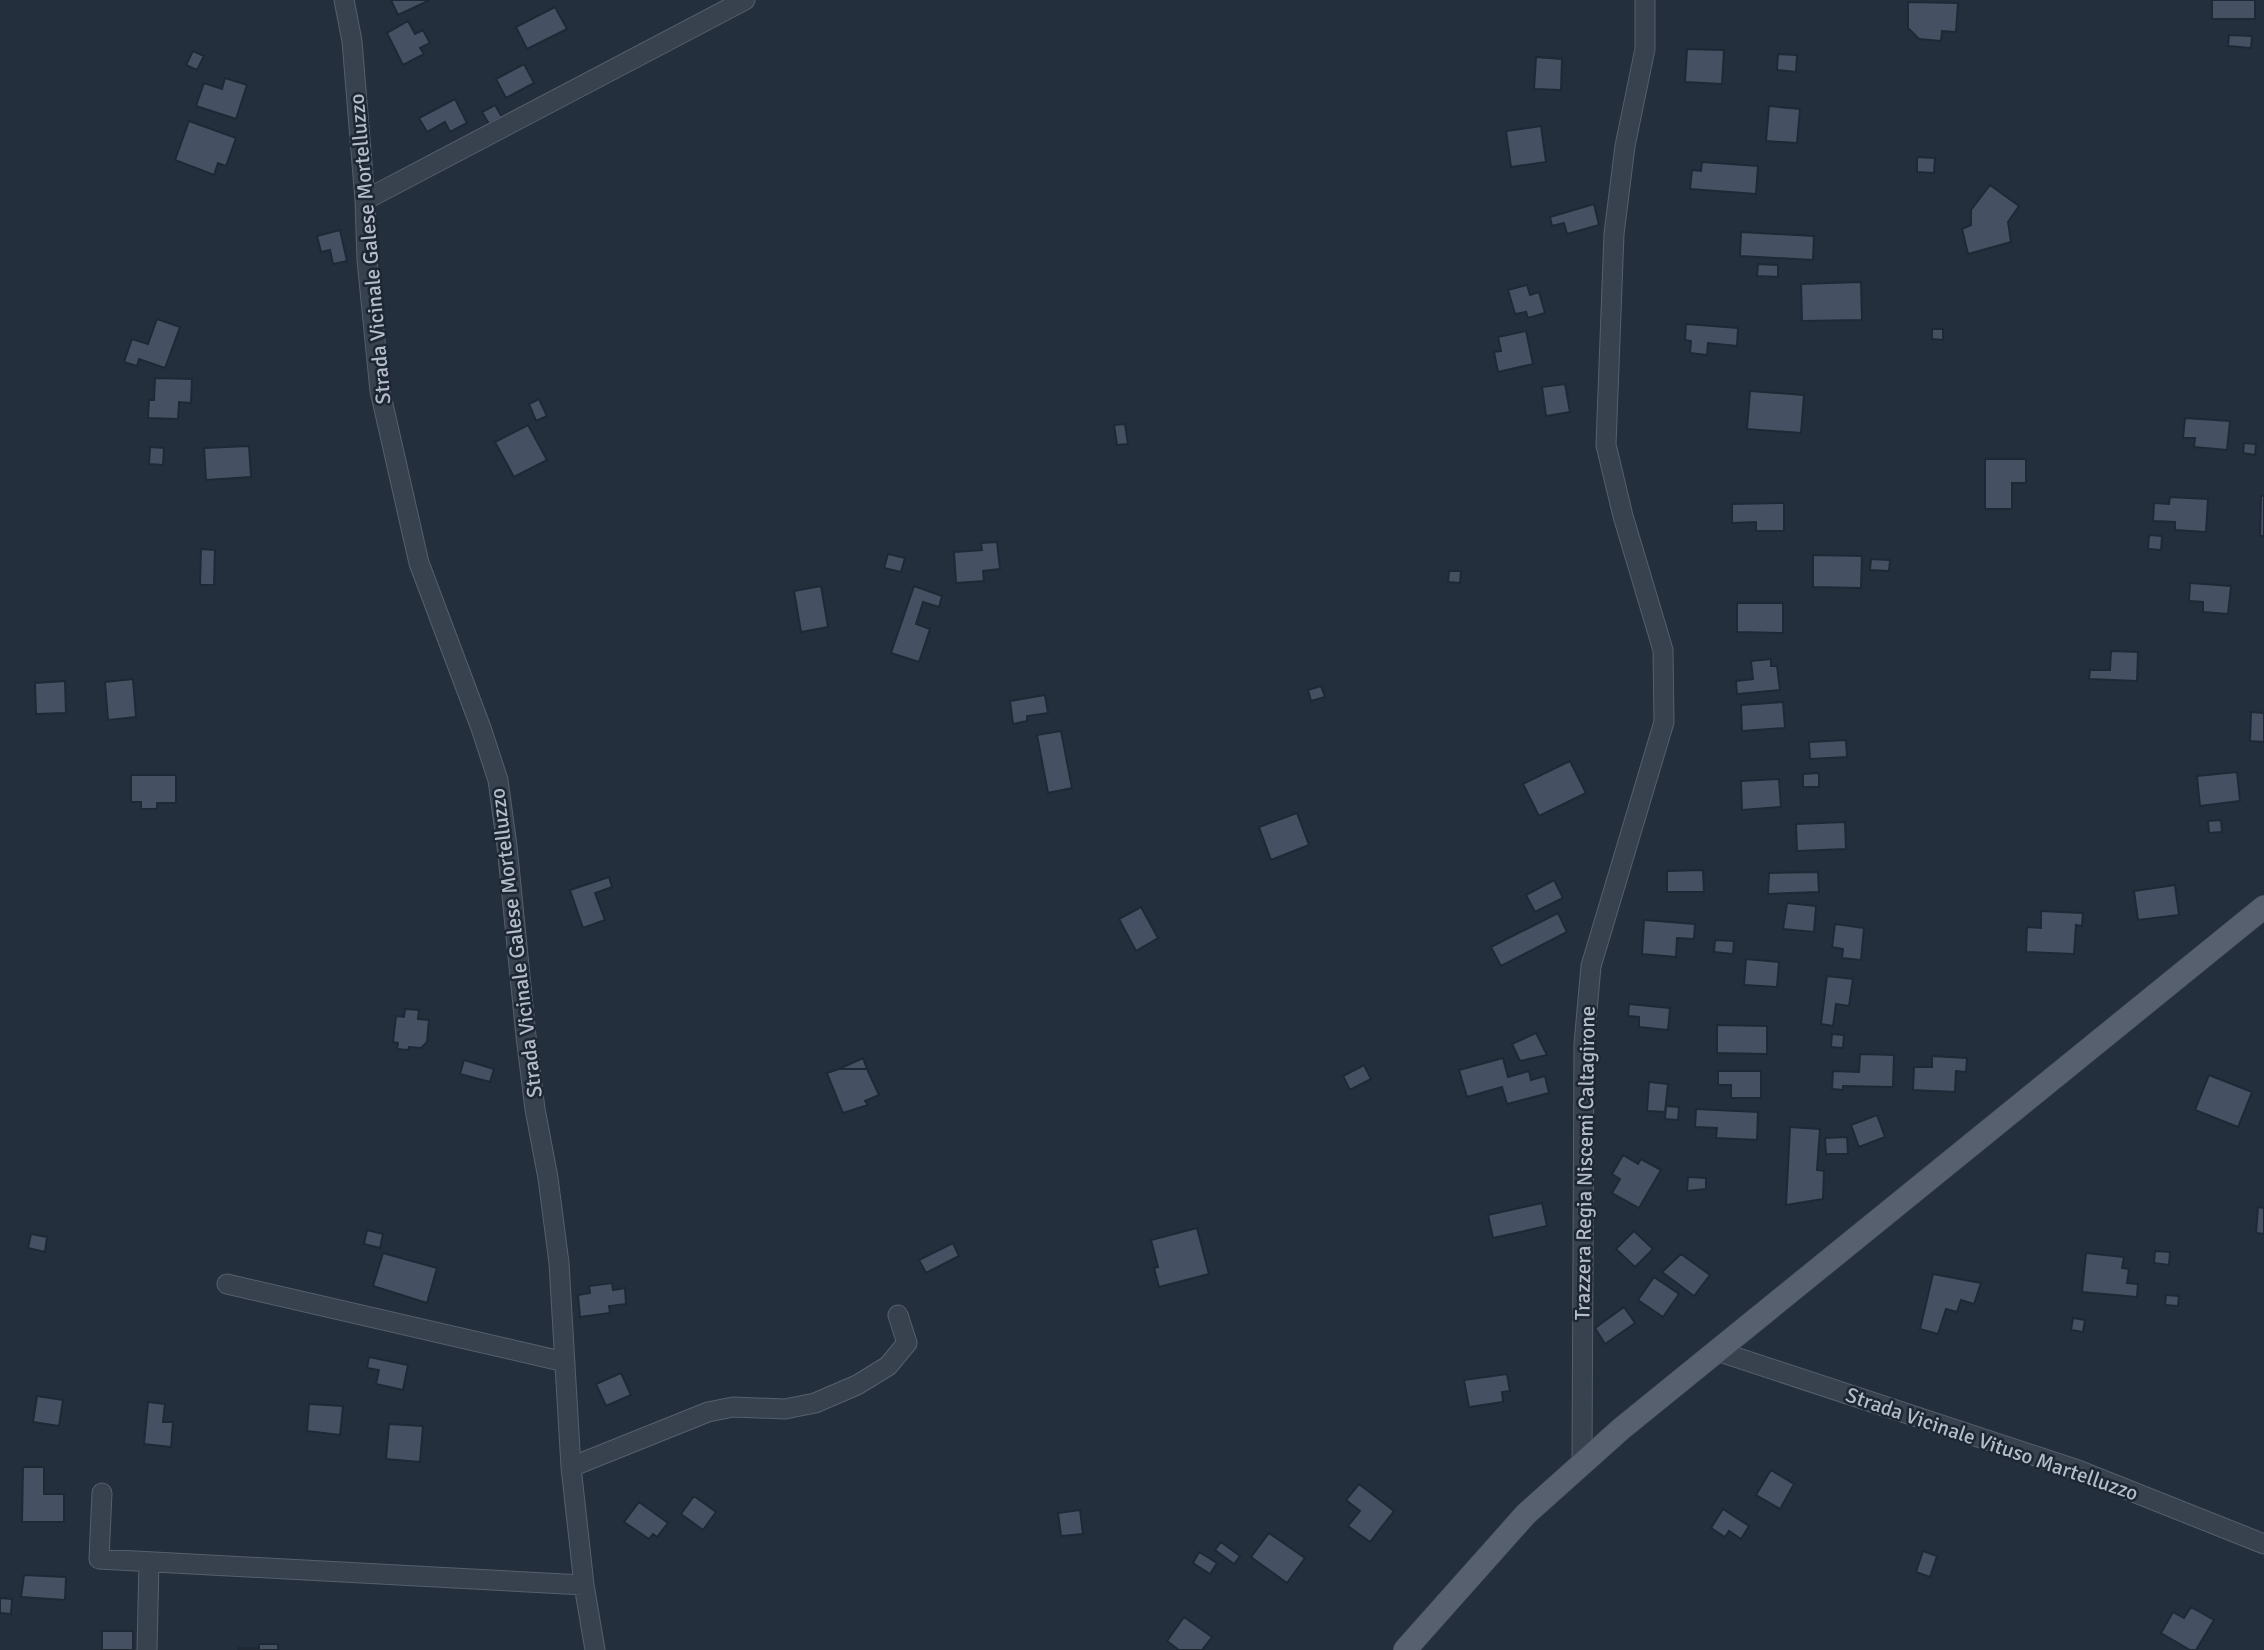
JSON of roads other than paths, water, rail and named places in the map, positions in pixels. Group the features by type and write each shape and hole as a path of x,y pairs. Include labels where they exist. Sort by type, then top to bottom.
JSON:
{"main road":[{"path":"1405,1650 1526,1514 1621,1429 2264,907"}],"street":[{"name":"Strada Vicinale Galese Mortelluzzo","path":"344,0 352,41 380,391 419,564 498,780 535,1109 548,1178 559,1263 571,1467 584,1585 596,1650"},
{"path":"365,200 746,0"},
{"name":"Trazzera Regia Niscemi Caltagirone","path":"1582,1465 1584,1044 1591,966 1664,722 1663,650 1623,516 1606,445 1614,234 1625,146 1644,49 1645,0"},
{"path":"227,1284 565,1362"},
{"path":"571,1467 708,1412 733,1407 785,1409 815,1403 857,1385 888,1366 907,1343 898,1315"},
{"name":"Strada Vicinale Vituso Martelluzzo","path":"1717,1351 2078,1469 2264,1544"},
{"path":"102,1493 99,1559 584,1585"},
{"path":"147,1650 149,1562"}]}
